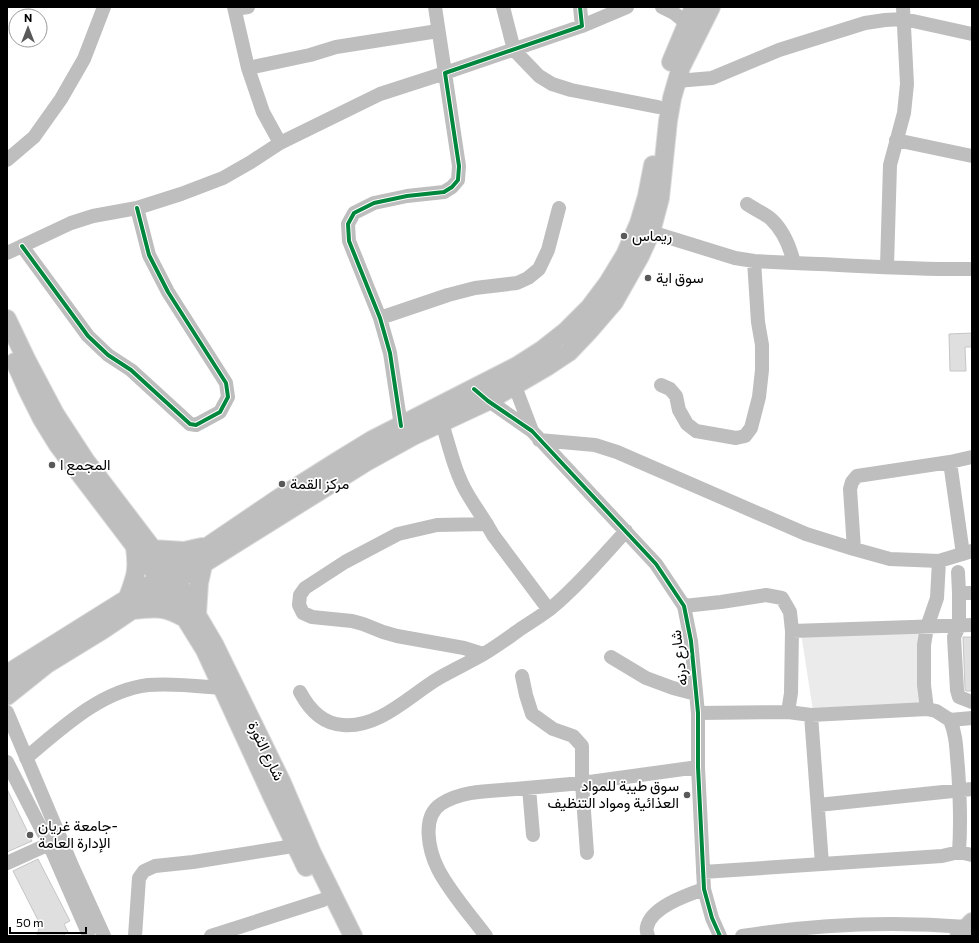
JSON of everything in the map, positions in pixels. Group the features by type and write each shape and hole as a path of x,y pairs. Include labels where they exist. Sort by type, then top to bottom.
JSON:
{"main road":[{"path":"7,674 130,604 168,580 204,564 366,462 413,436 442,424 488,401 542,350 566,331 590,307 608,283 625,255 639,223 647,196 653,164 658,107 669,69 693,21 711,7"},
{"path":"168,580 207,546 336,462 474,388 512,378 569,352 589,331 614,302 640,256 651,232 660,198 668,121 693,21"},
{"path":"7,319 27,361 63,452 135,547 168,580"},
{"path":"7,344 28,391 85,460 152,549 168,580"},
{"path":"152,549 184,551 207,546"},
{"path":"7,696 47,664 130,604 137,563 135,547"},
{"path":"130,604 170,610 190,616 204,564"},
{"name":"شارع الثورة","path":"168,580 190,616 222,688 302,845 353,936"},
{"name":"شارع الثورة","path":"190,616 214,644 275,769 323,900 340,936"}],"street":[{"path":"7,160 34,137 62,99 84,59 104,7"},
{"path":"401,426 390,353 380,318 349,241 348,224 354,212 374,203 407,196 444,192 452,187 458,180 459,166 434,7"},
{"path":"503,7 514,50 539,76 552,84 570,90 658,107"},
{"path":"580,7 582,26"},
{"path":"7,253 71,223 93,216 137,208 181,194 223,178 280,143 380,94 514,50 582,26 627,7"},
{"path":"662,7 693,21"},
{"path":"239,8 248,68 263,112 280,143"},
{"path":"677,81 712,78 779,50 865,23 884,20 904,13 972,34"},
{"path":"887,266 890,165 904,113 907,84 904,13"},
{"path":"248,68 296,58 336,47 438,31"},
{"path":"896,140 972,156"},
{"path":"747,204 770,219 779,229 790,247 794,263"},
{"path":"22,246 88,336 108,355 131,370 190,424 196,425 220,412 228,397 226,383 168,292 149,255 137,208"},
{"path":"380,318 461,291 517,283 528,278 539,269 548,250 558,208"},
{"path":"651,232 715,252 754,261 887,266 928,270 972,269"},
{"path":"661,385 670,389 676,396 680,410 687,424 696,431 736,438 744,436 751,428 762,370 762,346 758,322 754,261"},
{"name":"شارع درنه","path":"512,378 536,436"},
{"name":"شارع درنه","path":"474,388 488,401 536,436 656,564 684,606 691,641 698,713 698,767 704,889 712,918 720,936"},
{"path":"442,424 466,492 493,535 549,610"},
{"path":"536,436 595,445 617,452 806,534 890,559 939,561 968,553 950,462"},
{"path":"854,549 850,489 852,482 857,476 950,462 972,457"},
{"path":"483,654 464,648 397,636 352,621 312,617 303,613 299,605 300,595 305,588 345,562 398,534 437,525 487,524"},
{"path":"300,692 314,713 332,724 359,724 384,715 438,679 483,654 549,610 626,531"},
{"path":"927,709 924,685 924,645 926,627 937,598 939,561"},
{"path":"958,572 965,593 966,626 954,637 957,690 959,697 972,702"},
{"path":"684,606 766,595 782,598 790,612 792,631 791,693 788,712"},
{"path":"792,631 966,626"},
{"path":"611,657 646,678 673,688 696,694"},
{"path":"522,676 532,714 554,729 573,736 582,746 582,782 587,853"},
{"path":"26,758 88,709 119,693 147,685 171,684 222,688"},
{"path":"698,713 788,712 811,715 927,709 936,711 950,720 955,733 966,789 961,822 966,854 703,872"},
{"path":"7,712 73,868 104,936"},
{"path":"811,715 822,864"},
{"path":"950,720 972,718"},
{"path":"7,762 49,844 88,933"},
{"path":"486,936 452,891 438,869 431,852 429,826 432,815 440,805 455,798 478,793 582,782 698,767"},
{"path":"530,788 533,836"},
{"path":"818,805 966,789"},
{"path":"7,863 49,844"},
{"path":"135,936 139,878 144,871 155,866 302,845"},
{"path":"648,936 646,928 650,919 661,909 676,900 704,889"},
{"path":"211,936 236,933 323,900"},
{"path":"742,936 782,930 861,924 926,924 968,929"}],"shaded area":[{"path":"922,630 923,706 813,711 801,633"}],"building":[{"path":"972,333 972,347 965,347 966,371 950,371 949,334"},
{"path":"963,637 972,637 972,691 966,691 965,689"},
{"path":"7,789 32,841 7,852"},
{"path":"38,859 70,921 64,924 68,932 62,936 37,936 40,924 13,871"}],"cycle path":[{"path":"401,426 390,353 380,318 349,241 348,224 354,213 374,203 407,196 444,192 452,187 458,180 459,166 445,73 582,26 580,7"},
{"path":"22,246 88,336 108,355 131,370 190,424 196,425 220,412 228,397 226,383 168,292 149,255 137,208"},
{"path":"474,389 488,401 532,431 656,564 684,606 691,641 698,713 698,767 704,889 712,918 720,936"}],"place":[{"name":"ريماس","path":"624,236"},
{"name":"سوق اية","path":"648,278"},
{"name":"المجمع ا","path":"52,465"},
{"name":"مركز القمة","path":"282,484"},
{"name":"سوق طيبة للمواد العذائية ومواد التنظيف","path":"687,795"},
{"name":"جامعة غريان- الإدارة العامة","path":"30,835"}]}
